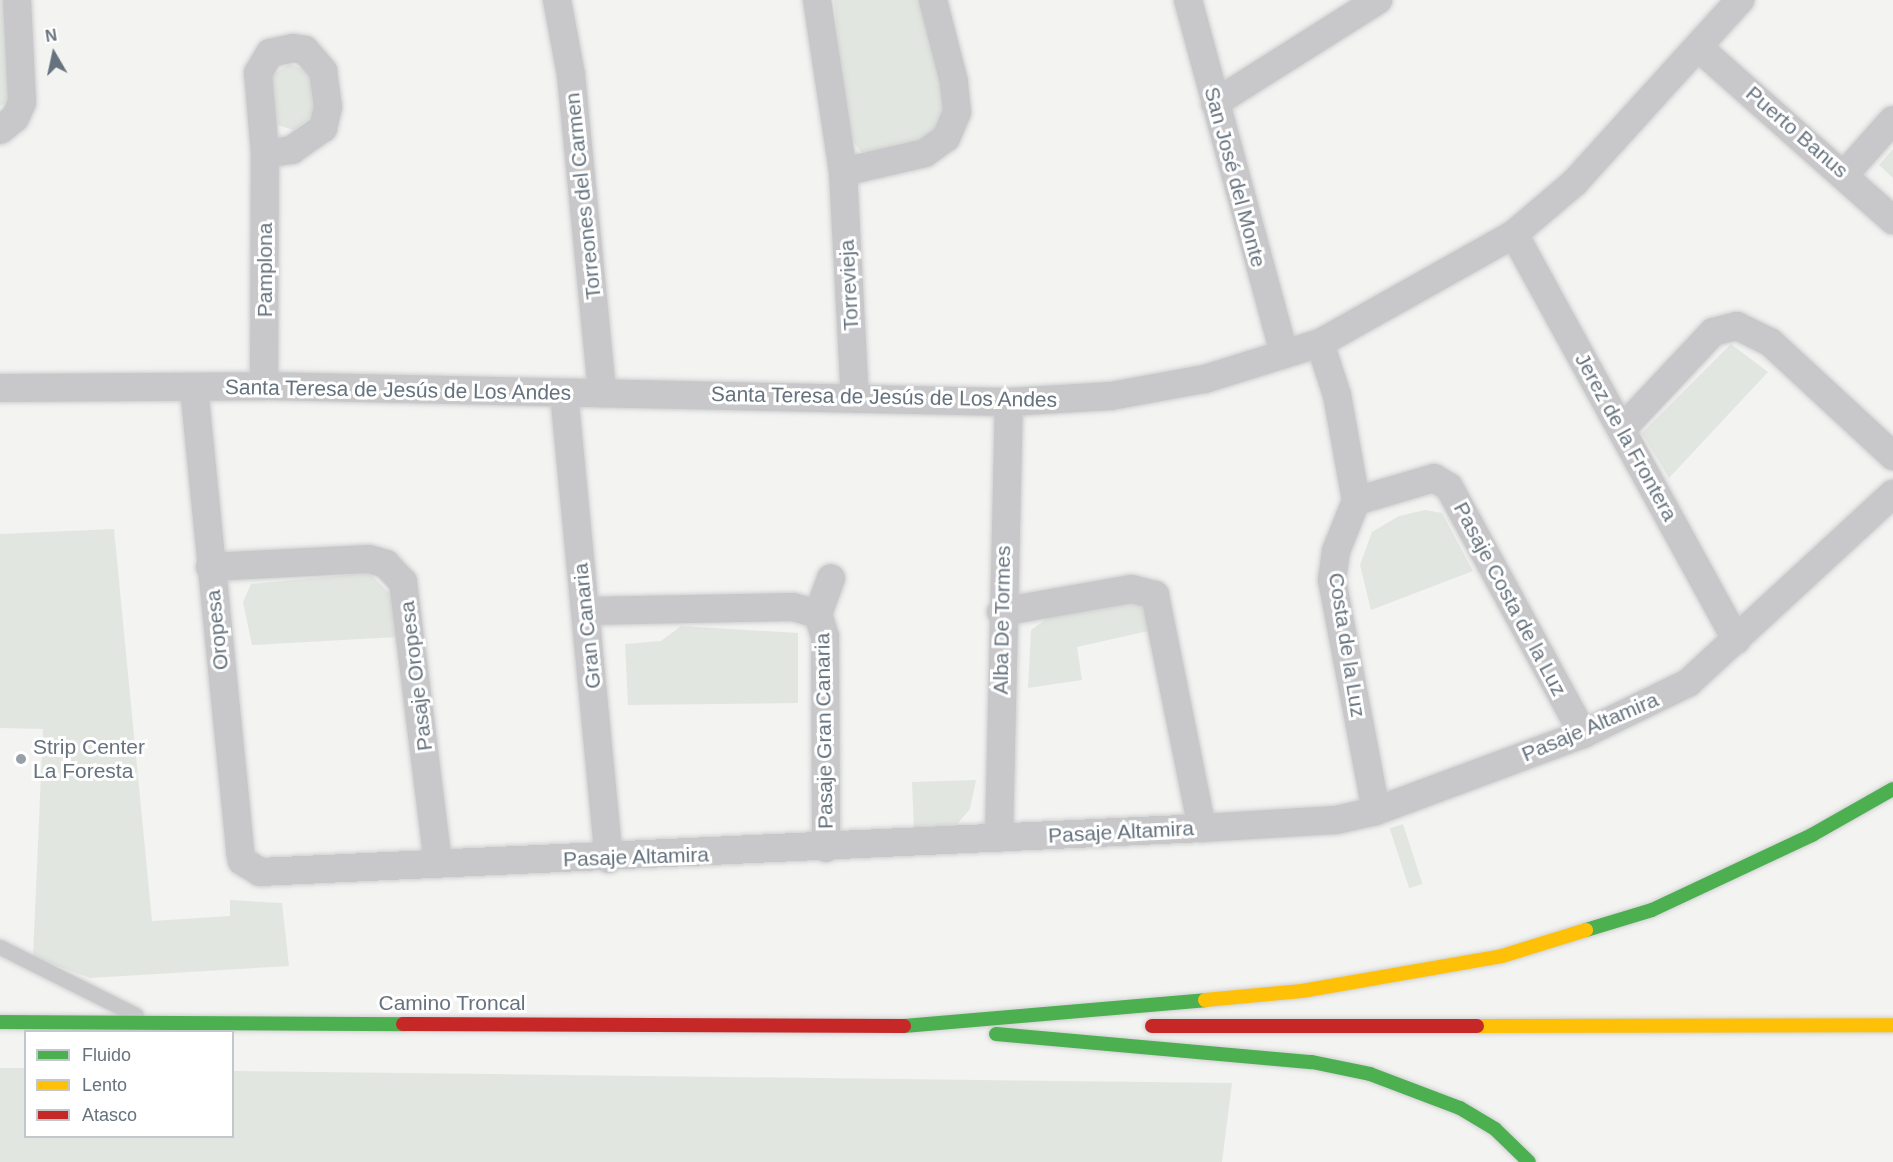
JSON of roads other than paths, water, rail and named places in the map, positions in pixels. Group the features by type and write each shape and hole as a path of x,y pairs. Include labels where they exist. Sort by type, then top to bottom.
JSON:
{"main road":[{"path":"904,1026 1302,991 1502,956 1652,910 1783,849 1893,789"},
{"name":"Camino Troncal","path":"0,1022 904,1026"},
{"path":"1130,1026 1893,1025"},
{"path":"904,1026 1095,1026"},
{"path":"904,1026 1312,1062 1370,1074 1460,1108 1495,1129 1529,1162"}],"street":[{"path":"0,130 15,118 22,102 17,0"},
{"name":"Torreones del Carmen","path":"557,0 572,86 602,393"},
{"name":"Torrevieja","path":"817,0 843,172 855,399"},
{"path":"843,172 925,153 946,138 957,112 954,82 933,0"},
{"name":"San José del Monte","path":"1188,0 1284,354"},
{"path":"1215,103 1378,0"},
{"name":"Santa Teresa de Jesús de Los Andes","path":"0,387 264,386 1009,402 1111,396 1205,379 1320,342 1514,234 1575,182 1740,0"},
{"name":"Puerto Banus","path":"1698,47 1845,174 1893,220"},
{"path":"1845,174 1893,120"},
{"name":"Pamplona","path":"264,386 265,154"},
{"name":"Jerez de la Frontera","path":"1514,234 1623,429 1736,640"},
{"path":"1623,429 1713,332 1737,326 1770,342 1893,456"},
{"path":"1320,342 1337,394 1356,501"},
{"name":"Oropesa","path":"194,388 240,852 250,869"},
{"name":"Gran Canaria","path":"564,393 609,859"},
{"name":"Alba De Tormes","path":"999,838 1001,612 1009,402"},
{"name":"Pasaje Costa de la Luz","path":"1356,501 1434,478 1449,487 1582,734"},
{"name":"Pasaje Altamira","path":"250,869 609,859 826,848 1335,820 1376,811 1582,734 1688,683 1893,494"},
{"name":"Costa de la Luz","path":"1356,501 1336,551 1332,580 1376,811"},
{"name":"Pasaje Oropesa","path":"210,567 369,559 386,564 399,577 408,596 438,864"},
{"name":"Pasaje Gran Canaria","path":"826,848 825,637 818,614 831,578"},
{"path":"1001,612 1132,589 1155,596 1202,828"},
{"name":"Pasaje Gran Canaria","path":"586,611 793,607 818,614"}],"lane":[{"path":"0,947 152,1023"}],"place":[{"name":"Strip Center La Foresta","path":"21,759"}]}
